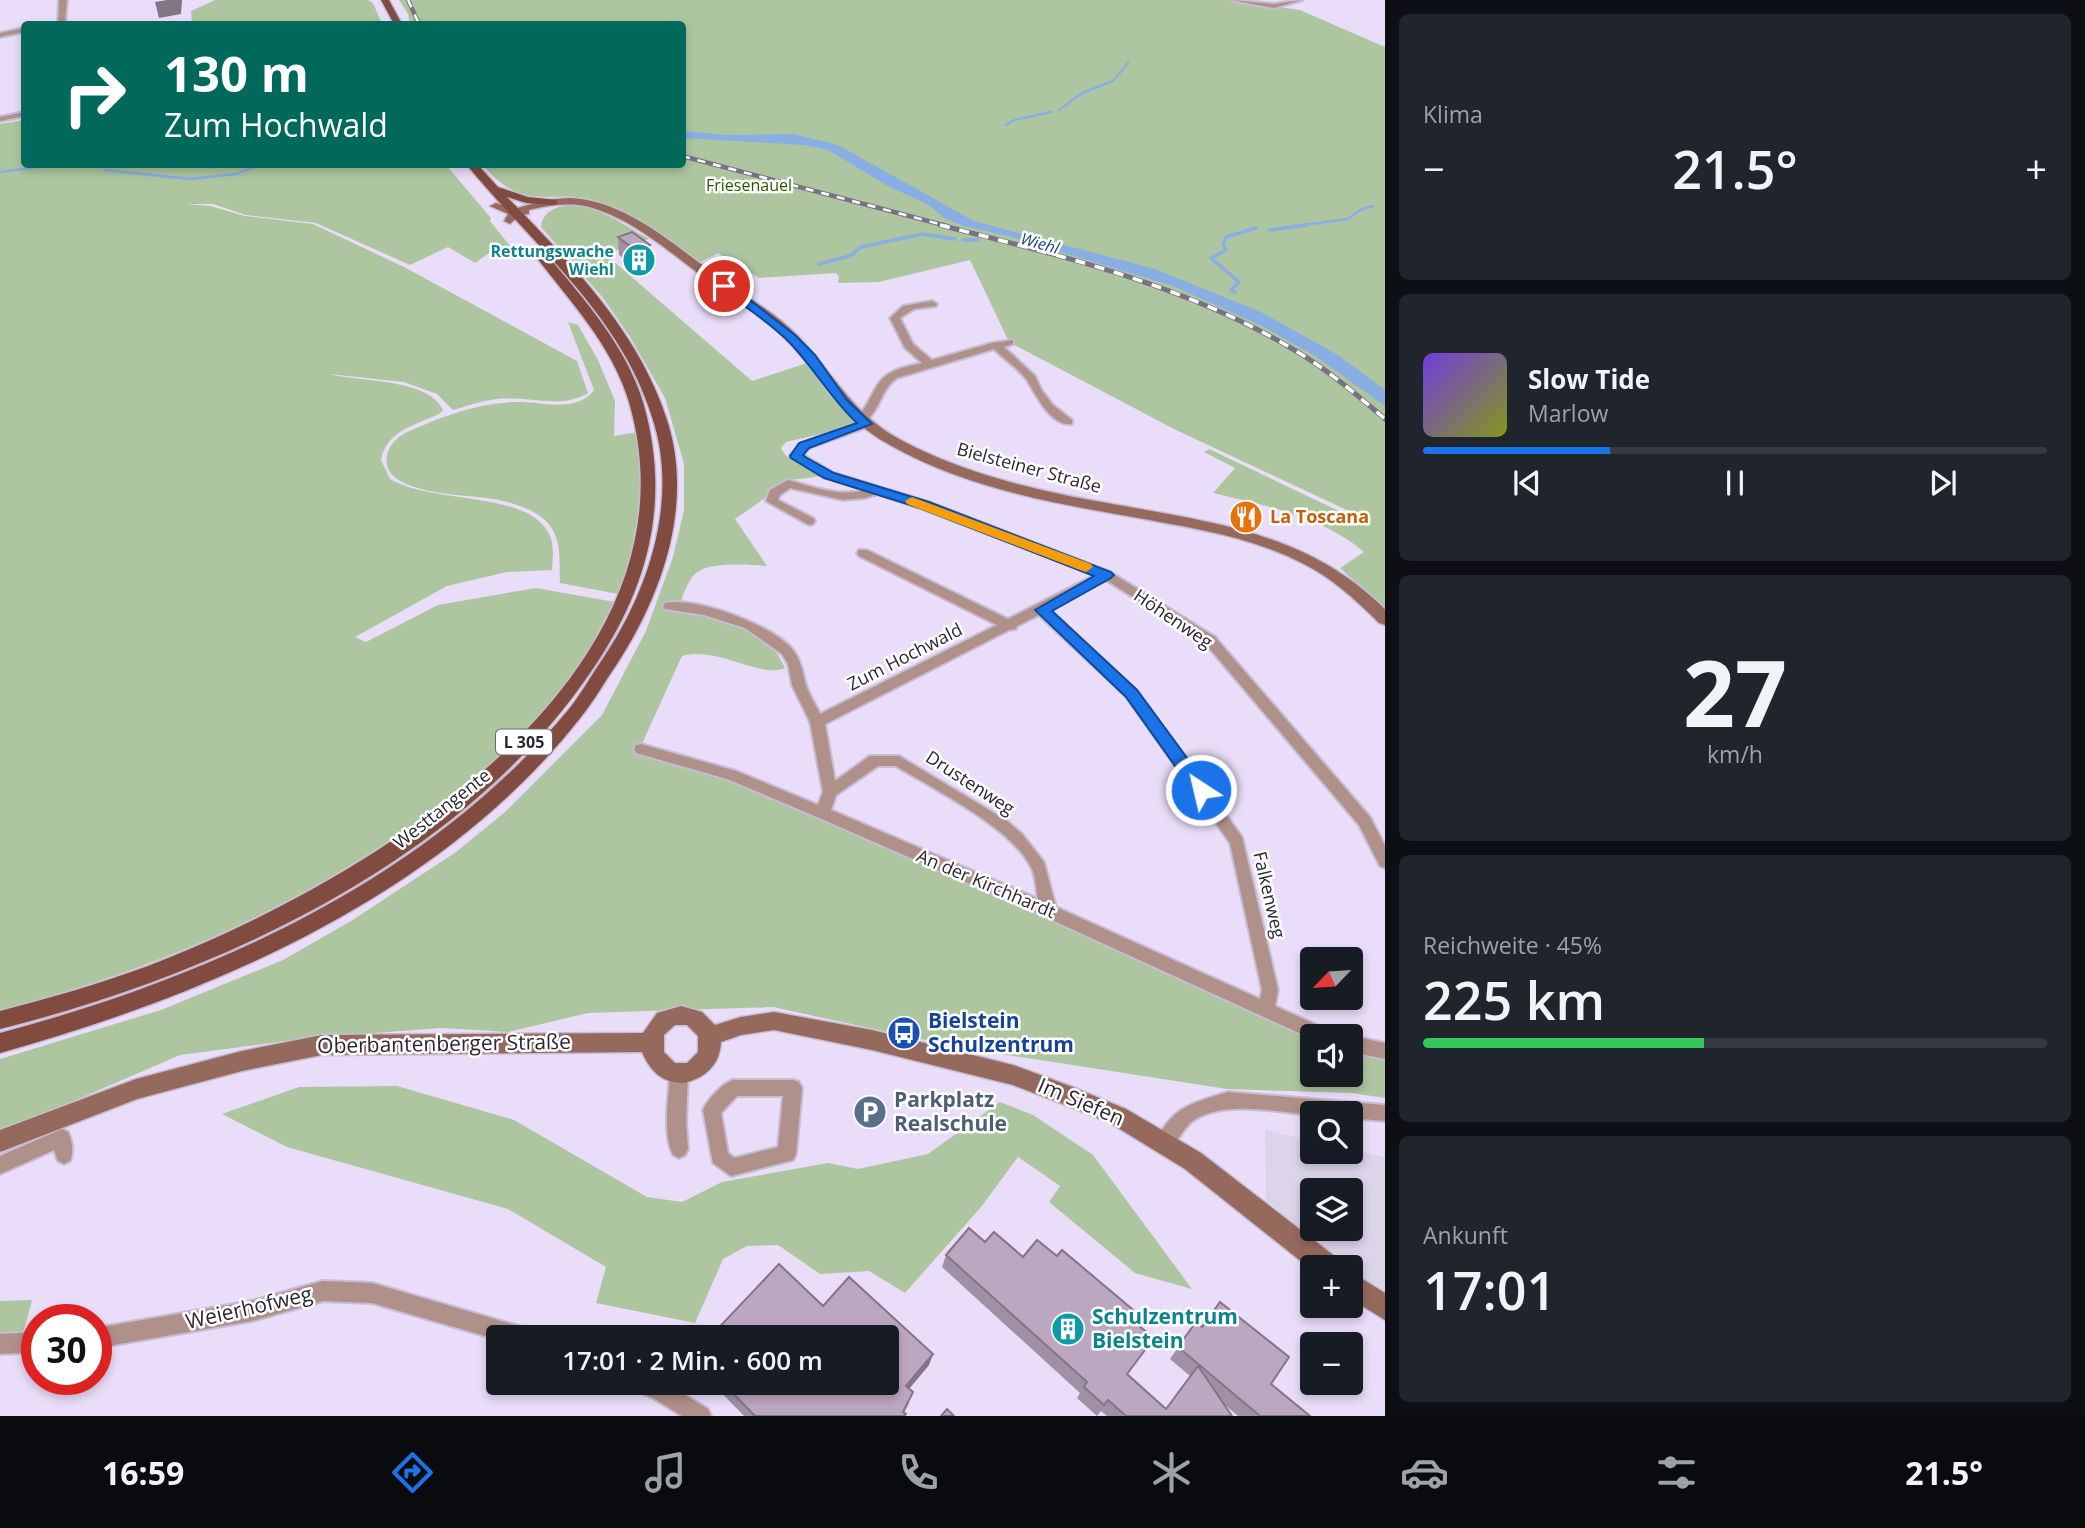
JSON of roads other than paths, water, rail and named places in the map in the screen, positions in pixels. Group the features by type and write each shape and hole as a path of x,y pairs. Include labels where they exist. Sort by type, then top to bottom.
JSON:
{"main road":[{"path":"385,0 396,21"},
{"name":"Westtangente","path":"0,1043 61,1027 164,991 260,949 348,902 422,853 487,803 541,751 604,674 634,625 661,554 671,489 666,445 650,390 628,348 589,292 541,239 496,206 464,168"},
{"name":"Westtangente","path":"0,1020 100,991 176,964 259,927 345,881 419,832 483,781 536,730 596,653 624,604 646,539 650,497 645,439 630,386 605,337 475,168"},
{"path":"489,184 520,199 553,204"},
{"path":"513,217 553,204"},
{"path":"541,239 537,226 539,218 553,204"},
{"name":"Bielsteiner Straße","path":"553,204 588,204 606,210 667,246 675,255 706,273 791,337 810,358 842,403 866,424 926,458 982,479 1045,495 1181,521 1276,545 1335,574 1360,593 1385,619"},
{"path":"681,1017 700,1022 711,1036 711,1054 706,1062 689,1072 679,1072 660,1064 653,1057 651,1042 655,1030 662,1023 681,1017"},
{"name":"Im Siefen","path":"711,1036 741,1026 774,1021 872,1040 1013,1074 1118,1116 1165,1142 1246,1200 1313,1255"},
{"name":"Oberbantenberger Straße","path":"0,1141 136,1088 242,1060 321,1045 651,1042"},
{"path":"1363,1292 1385,1308"}],"street":[{"path":"62,21 63,0"},
{"path":"1235,0 1274,6 1298,0"},
{"path":"0,35 21,31"},
{"path":"0,120 21,115"},
{"path":"930,364 909,346 895,318 906,307 932,304"},
{"path":"866,424 864,416 873,409 884,382 897,374 1009,342"},
{"path":"996,345 1031,378 1037,392 1049,407 1068,422"},
{"name":"Höhenweg","path":"866,424 804,446 796,456 829,475 924,505 1106,575 1210,640 1365,821 1385,862"},
{"name":"Höhenweg","path":"809,521 772,501 774,493 788,484 847,498 863,497 876,491"},
{"name":"Zum Hochwald","path":"863,553 1011,626"},
{"name":"Zum Hochwald","path":"817,722 1011,626 1106,575"},
{"path":"670,606 705,611 750,625 787,651 817,722 830,792 821,813"},
{"name":"Falkenweg","path":"1042,610 1131,694 1237,841 1270,990 1266,1009"},
{"name":"An der Kirchhardt","path":"641,749 731,775 1049,911 1300,1025"},
{"name":"Drustenweg","path":"830,792 875,760 898,761 1002,825 1017,838 1038,866 1049,911"},
{"path":"1363,1046 1385,1051"},
{"path":"679,1072 679,1149"},
{"path":"733,1088 793,1088 787,1154 731,1167 719,1157 712,1110 733,1088"},
{"path":"1165,1142 1174,1126 1190,1112 1228,1100 1385,1113"},
{"path":"0,1165 62,1138 64,1155"},
{"name":"Weierhofweg","path":"112,1335 239,1314 323,1291 372,1293 486,1326"},
{"path":"0,1344 21,1343"},
{"path":"667,1395 701,1416"}],"water":[{"name":"Wiehl","path":"686,131 727,135 794,134 838,145 974,221 1155,269 1261,312 1338,355 1385,390 1385,406 1315,356 1262,326 1173,286 1008,236 964,226 944,218 929,205 886,185 828,150 804,145 686,138"}],"waterway":[{"path":"1059,110 1082,93 1113,81 1128,63"},
{"path":"1006,125 1015,120 1051,112"},
{"path":"0,172 30,168"},
{"path":"104,170 191,179 236,174 252,168"},
{"path":"1295,226 1348,219 1360,210 1373,206"},
{"path":"1269,230 1307,225"},
{"path":"1235,292 1231,290 1239,282 1211,258 1226,250 1223,244 1226,237 1256,228"},
{"path":"819,264 850,256 861,247 922,234 955,239"},
{"path":"963,240 978,240"}],"railway":[{"path":"408,0 418,21"},
{"path":"686,157 947,226"},
{"path":"940,225 1078,261 1168,290 1212,308 1308,358 1385,419"}],"place":[{"name":"Rettungswache Wiehl","path":"639,260"},
{"name":"La Toscana","path":"1246,517"},
{"name":"Bielstein Schulzentrum","path":"904,1033"},
{"name":"Parkplatz Realschule","path":"870,1112"},
{"name":"Schulzentrum Bielstein","path":"1068,1329"}],"park label":[{"name":"Friesenauel","path":"749,185"}]}
